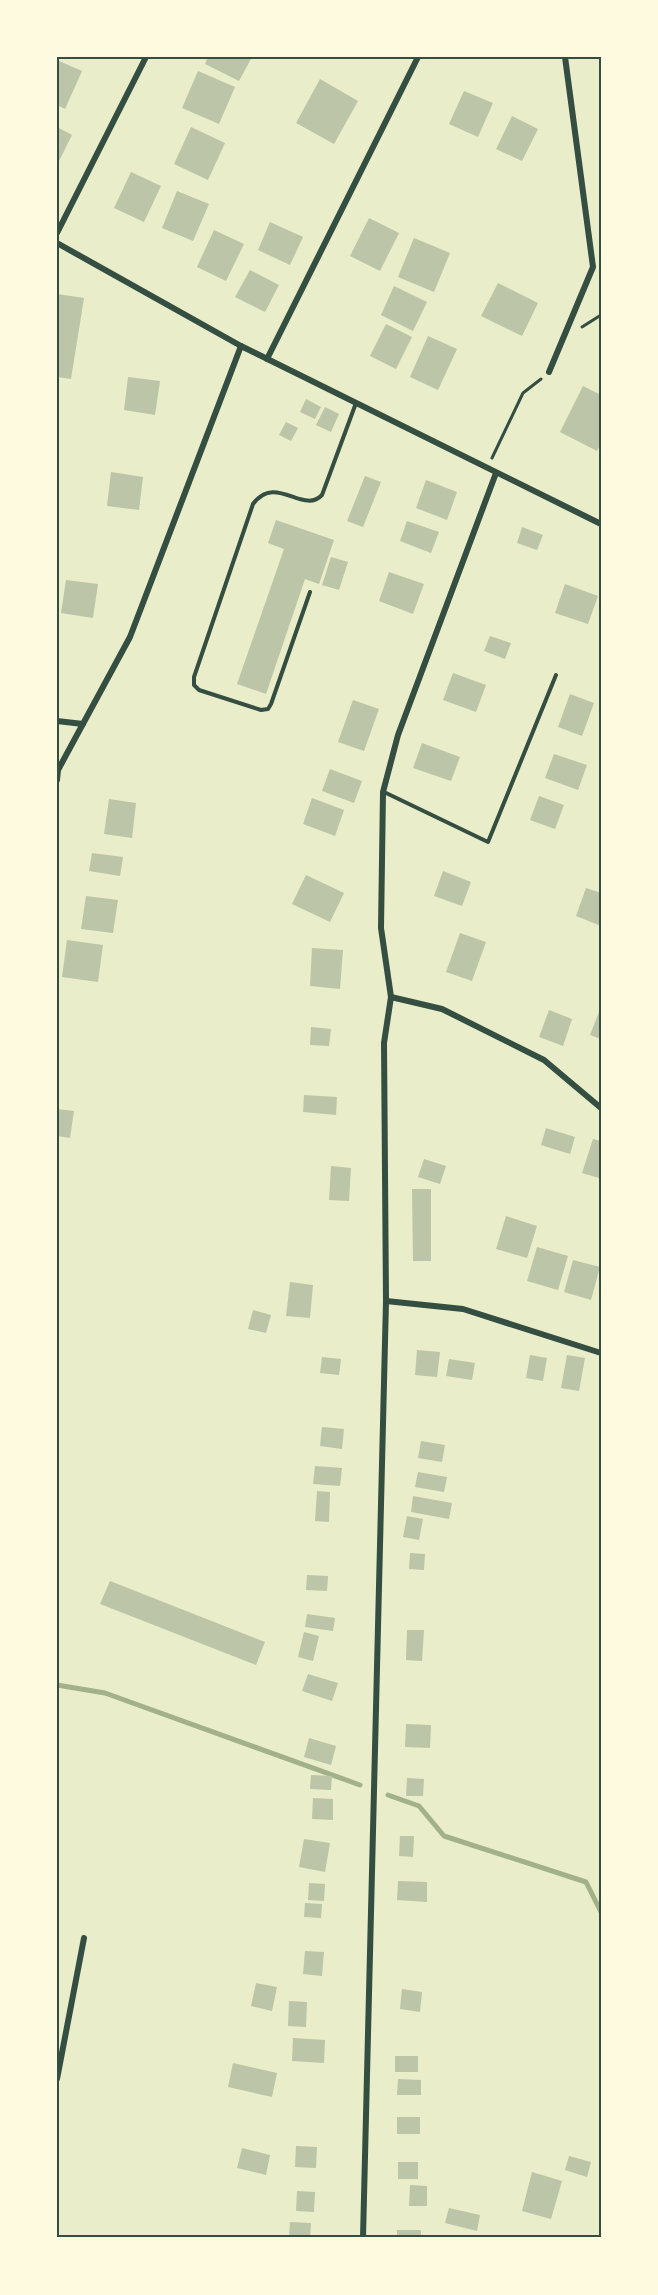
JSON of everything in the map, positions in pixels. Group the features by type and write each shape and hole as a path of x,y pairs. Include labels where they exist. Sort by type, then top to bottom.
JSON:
{"street":[{"path":"57,233 146,57"},
{"path":"267,359 418,57"},
{"path":"549,372 593,267 565,57"},
{"path":"57,243 241,346 601,524"},
{"path":"57,780 58,770 130,637 241,346"},
{"path":"363,2238 386,1301 384,1042 391,997 381,928 383,792 398,735 496,473"},
{"path":"57,721 83,724"},
{"path":"391,997 442,1009 544,1060 601,1108"},
{"path":"386,1301 464,1309 601,1353"},
{"path":"57,2079 84,1938"}],"lane":[{"path":"310,592 268,709 261,710 199,690 194,685 194,677 253,504 258,497 275,491 311,502 317,500 322,495 356,403"},
{"path":"383,792 488,842 556,675"}],"path":[{"path":"576,335 583,326 601,315"},
{"path":"487,468 523,393 549,372"}],"building":[{"path":"208,57 252,57 239,81 205,64"},
{"path":"57,60 82,71 65,109 57,105"},
{"path":"198,71 235,87 219,124 182,108"},
{"path":"320,79 358,101 334,144 296,123"},
{"path":"464,91 493,103 478,137 449,124"},
{"path":"512,116 538,129 522,161 496,149"},
{"path":"57,127 72,135 57,165"},
{"path":"191,127 225,143 208,180 174,164"},
{"path":"131,172 161,186 144,222 114,208"},
{"path":"177,191 209,204 193,241 162,228"},
{"path":"369,218 399,233 380,271 350,256"},
{"path":"270,222 303,237 290,265 258,250"},
{"path":"214,230 244,244 226,281 197,267"},
{"path":"414,238 450,253 434,292 398,277"},
{"path":"250,270 279,285 265,312 235,297"},
{"path":"498,283 538,303 522,336 481,316"},
{"path":"394,286 427,302 413,331 381,315"},
{"path":"57,294 84,298 71,379 57,377"},
{"path":"386,324 412,337 396,369 370,356"},
{"path":"428,336 457,349 438,390 410,377"},
{"path":"128,377 160,381 155,415 124,410"},
{"path":"583,386 601,395 601,443 597,451 560,432"},
{"path":"306,399 321,407 315,419 300,412"},
{"path":"325,407 339,414 331,432 316,425"},
{"path":"286,422 298,428 291,441 279,435"},
{"path":"111,472 143,477 139,510 107,506"},
{"path":"365,476 381,482 363,527 347,521"},
{"path":"426,480 457,492 447,520 416,508"},
{"path":"276,520 334,540 319,584 305,579 266,694 237,684 284,549 268,543"},
{"path":"407,521 439,532 431,553 400,541"},
{"path":"522,527 543,535 537,550 517,543"},
{"path":"331,557 348,562 339,590 322,585"},
{"path":"389,572 424,584 413,614 379,601"},
{"path":"66,580 98,584 93,618 61,613"},
{"path":"565,584 598,596 588,624 555,613"},
{"path":"490,636 511,643 505,659 484,651"},
{"path":"453,673 486,685 476,712 443,700"},
{"path":"570,694 594,703 582,736 558,727"},
{"path":"353,700 379,709 364,751 338,742"},
{"path":"422,743 460,757 451,781 413,768"},
{"path":"554,754 587,765 578,790 545,778"},
{"path":"330,769 362,781 354,803 322,791"},
{"path":"539,796 564,805 555,829 530,820"},
{"path":"312,798 344,810 335,836 303,824"},
{"path":"109,799 136,803 132,838 104,834"},
{"path":"92,853 123,857 120,876 89,871"},
{"path":"443,871 471,882 462,906 434,896"},
{"path":"306,875 344,893 330,922 292,904"},
{"path":"586,888 601,893 601,926 576,916"},
{"path":"86,896 118,900 113,933 81,929"},
{"path":"460,933 486,942 472,981 446,972"},
{"path":"67,940 103,945 98,982 62,977"},
{"path":"312,948 343,950 340,989 310,986"},
{"path":"601,1007 601,1039 590,1035"},
{"path":"549,1010 572,1019 563,1046 539,1037"},
{"path":"311,1027 331,1029 329,1046 310,1045"},
{"path":"304,1095 337,1097 336,1115 303,1112"},
{"path":"57,1109 74,1111 70,1138 57,1136"},
{"path":"546,1128 575,1137 570,1154 541,1145"},
{"path":"593,1139 601,1141 599,1178 582,1173"},
{"path":"424,1159 446,1166 440,1184 418,1177"},
{"path":"331,1166 351,1168 349,1201 329,1200"},
{"path":"412,1189 431,1189 431,1261 413,1261"},
{"path":"506,1216 537,1226 527,1258 496,1249"},
{"path":"537,1247 568,1256 558,1290 527,1281"},
{"path":"573,1260 600,1267 591,1300 564,1292"},
{"path":"290,1282 313,1285 310,1318 286,1316"},
{"path":"253,1310 271,1315 266,1333 248,1329"},
{"path":"417,1350 440,1352 437,1377 415,1375"},
{"path":"530,1355 547,1358 543,1381 526,1378"},
{"path":"567,1355 585,1358 579,1391 561,1388"},
{"path":"322,1357 341,1359 339,1375 320,1373"},
{"path":"449,1359 475,1363 472,1380 446,1376"},
{"path":"322,1427 344,1429 342,1449 320,1446"},
{"path":"421,1441 445,1445 442,1462 418,1458"},
{"path":"315,1466 342,1468 340,1486 313,1484"},
{"path":"418,1472 447,1477 444,1492 415,1487"},
{"path":"317,1491 330,1492 329,1522 315,1521"},
{"path":"413,1496 452,1503 449,1519 411,1512"},
{"path":"407,1516 423,1519 419,1540 403,1537"},
{"path":"410,1553 425,1554 424,1570 409,1569"},
{"path":"307,1575 328,1576 327,1591 306,1590"},
{"path":"110,1581 265,1642 256,1665 100,1604"},
{"path":"307,1614 335,1618 333,1631 305,1627"},
{"path":"407,1630 424,1630 422,1661 406,1660"},
{"path":"304,1632 319,1636 313,1661 298,1657"},
{"path":"308,1674 338,1683 332,1701 302,1691"},
{"path":"406,1724 431,1725 430,1748 405,1747"},
{"path":"309,1738 336,1746 331,1765 304,1757"},
{"path":"311,1775 332,1776 331,1790 310,1789"},
{"path":"407,1778 424,1779 423,1796 406,1796"},
{"path":"313,1798 333,1799 333,1820 312,1819"},
{"path":"400,1836 414,1836 413,1857 399,1856"},
{"path":"304,1839 330,1843 325,1872 299,1867"},
{"path":"398,1881 427,1882 427,1902 397,1900"},
{"path":"309,1883 325,1884 324,1901 308,1900"},
{"path":"305,1903 322,1904 321,1918 304,1917"},
{"path":"305,1951 324,1952 322,1976 303,1974"},
{"path":"256,1983 277,1987 272,2011 251,2006"},
{"path":"402,1989 422,1992 420,2012 400,2009"},
{"path":"289,2001 307,2002 306,2027 288,2026"},
{"path":"293,2038 325,2040 324,2063 292,2061"},
{"path":"395,2056 418,2056 418,2072 395,2072"},
{"path":"233,2063 277,2073 272,2097 228,2087"},
{"path":"398,2079 421,2080 421,2095 397,2095"},
{"path":"397,2117 420,2117 420,2134 397,2134"},
{"path":"296,2146 317,2147 316,2168 295,2167"},
{"path":"242,2148 270,2155 266,2175 237,2168"},
{"path":"569,2156 591,2162 587,2177 565,2170"},
{"path":"398,2162 418,2162 418,2179 398,2179"},
{"path":"532,2172 562,2181 551,2219 522,2211"},
{"path":"410,2185 427,2186 427,2206 409,2206"},
{"path":"297,2191 315,2192 314,2212 296,2211"},
{"path":"449,2208 480,2215 477,2231 445,2223"},
{"path":"290,2222 311,2223 310,2238 289,2237"},
{"path":"397,2230 421,2230 421,2238 397,2238"}],"waterway":[{"path":"57,1685 105,1693 360,1785"},
{"path":"388,1795 419,1806 444,1836 586,1882 601,1912"}]}
